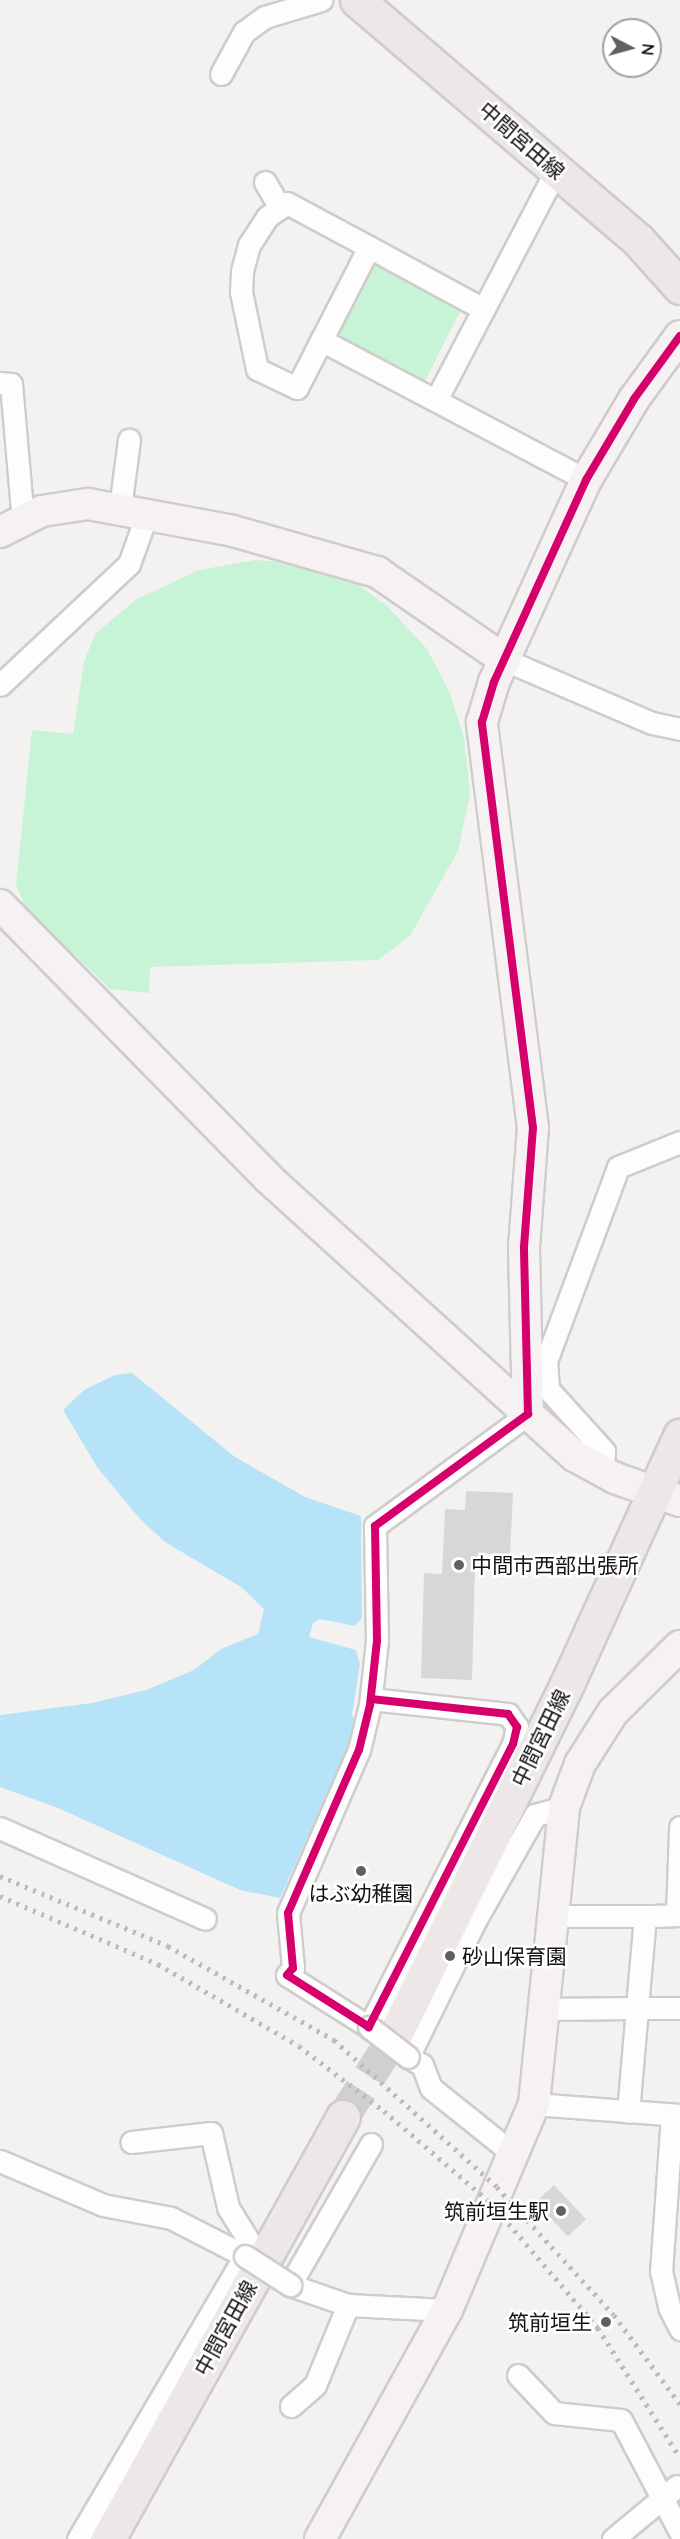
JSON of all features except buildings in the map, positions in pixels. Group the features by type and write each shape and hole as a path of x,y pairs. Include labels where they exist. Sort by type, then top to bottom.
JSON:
{"main road":[{"name":"中間宮田線","path":"357,0 638,240 680,287"},
{"name":"中間宮田線","path":"390,2040 669,1497 680,1436"},
{"name":"中間宮田線","path":"108,2539 343,2117"}],"street":[{"path":"221,74 244,32 266,17 321,0"},
{"path":"436,400 556,170"},
{"path":"265,182 280,208"},
{"path":"369,247 297,388 257,369 241,292 242,271 249,245 267,217 287,203 369,247 483,309"},
{"path":"528,1414 524,1247 533,1128 482,722 506,660 586,480 634,399 680,336"},
{"path":"321,339 586,480"},
{"path":"0,383 11,384 11,526 42,511 88,504 134,510 377,572 506,660 652,723 680,729"},
{"path":"0,685 129,564 134,510 129,440"},
{"path":"0,905 268,1178 575,1456 602,1471 669,1497"},
{"path":"602,1471 604,1451 548,1389 550,1344 618,1167 680,1142"},
{"path":"511,2152 431,2088 422,2064 390,2040 287,1975 293,1968 288,1912 359,1749 371,1699 376,1641 375,1526 528,1414"},
{"path":"320,2539 447,2310 511,2152 534,2104 564,1808 580,1764 613,1712 680,1646"},
{"path":"371,1699 508,1714 517,1727 513,1744 390,2040"},
{"path":"390,2040 476,1919 535,1815 564,1808"},
{"path":"554,1916 678,1915 680,1827"},
{"path":"0,1828 205,1919"},
{"path":"628,2112 645,1916"},
{"path":"544,2008 680,2008"},
{"path":"534,2104 676,2115 661,2271 669,2307 680,2329"},
{"path":"78,2539 245,2256 247,2238 228,2207 211,2133 132,2142"},
{"path":"290,2285 371,2144"},
{"path":"0,2161 103,2205 171,2218 245,2256 290,2285 348,2305 447,2310"},
{"path":"291,2406 305,2399 315,2385 348,2305"},
{"path":"518,2375 554,2413 621,2421 670,2492 680,2532"},
{"path":"616,2539 670,2492"}],"green space":[{"path":"372,260 463,306 425,381 334,335"},
{"path":"255,560 295,563 353,581 387,606 427,649 450,693 464,738 470,793 458,851 410,936 378,960 150,967 149,993 110,989 26,908 16,885 32,730 73,734 84,662 95,634 137,599 199,570"}],"water":[{"path":"132,1373 235,1457 305,1497 361,1516 362,1618 355,1626 320,1619 313,1623 309,1637 356,1650 360,1664 352,1715 357,1724 344,1771 334,1777 280,1898 240,1890 58,1808 0,1787 0,1715 92,1703 146,1690 194,1670 221,1649 258,1634 264,1609 241,1587 165,1542 140,1519 97,1467 63,1410 84,1390 115,1375"}],"tunnel":[{"path":"343,2117 394,2037"}],"railway":[{"path":"0,1876 168,1946 334,2040 497,2187 614,2315 680,2404"},
{"path":"0,1896 158,1964 299,2046 384,2111 491,2203 598,2328 680,2457"}],"cycle path":[{"path":"371,1699 508,1714 517,1727 513,1744 369,2027 287,1975 293,1968 288,1913 359,1750 370,1705 377,1641 375,1526 528,1414 524,1247 533,1128 482,722 494,682 586,480 634,399 680,336"}],"place":[{"name":"中間市西部出張所","path":"459,1565"},
{"name":"はぶ幼稚園","path":"361,1871"},
{"name":"砂山保育園","path":"450,1956"},
{"name":"筑前垣生駅","path":"561,2211"},
{"name":"筑前垣生","path":"606,2322"}]}
